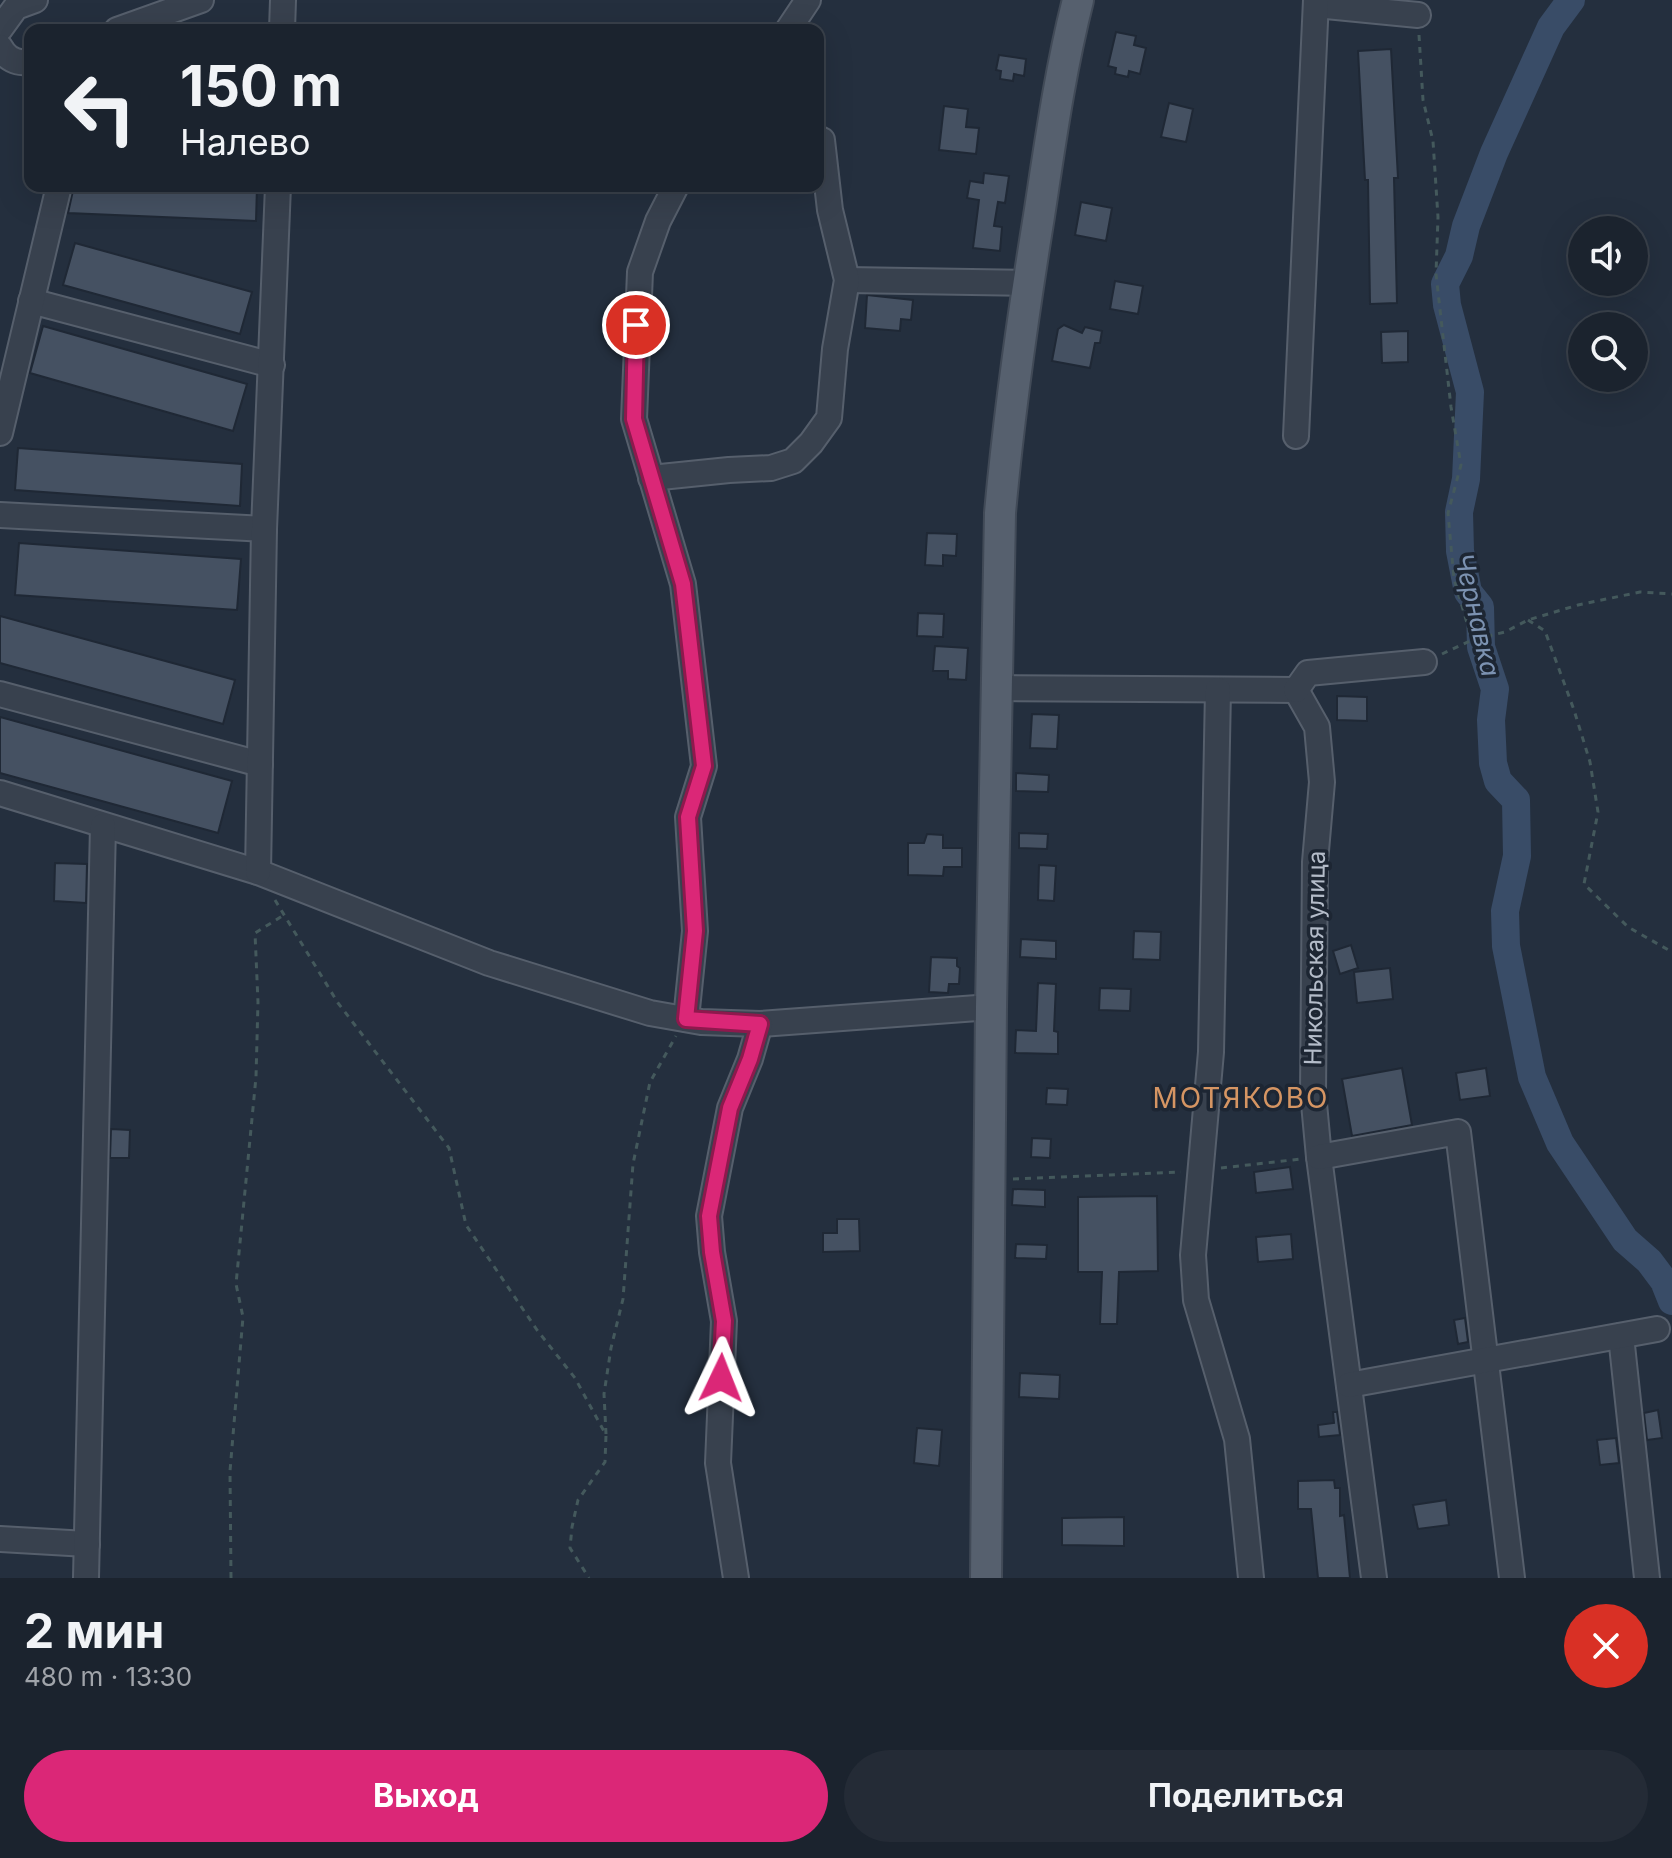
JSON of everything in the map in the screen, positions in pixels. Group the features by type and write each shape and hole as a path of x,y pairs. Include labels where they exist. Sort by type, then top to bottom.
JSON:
{"main road":[{"path":"986,1578 991,1007 1000,513 1006,443 1028,283 1058,92 1078,0"}],"street":[{"path":"0,29 16,7 35,0"},
{"path":"134,24 201,0"},
{"path":"282,24 283,0"},
{"path":"792,24 808,0"},
{"path":"1296,436 1316,2 1418,15"},
{"path":"0,47 12,60 24,62"},
{"path":"651,478 771,468 793,461 829,418 835,349 847,280 830,210 824,158"},
{"path":"0,433 58,192"},
{"path":"258,872 264,529 278,192"},
{"path":"673,192 658,221 640,272 634,419 683,584 704,766 688,817 695,931 686,1019"},
{"path":"847,280 1028,283"},
{"path":"31,301 272,365"},
{"path":"0,515 264,529"},
{"path":"997,688 1296,690 1308,673 1424,662"},
{"path":"1218,690 1211,1052 1198,1171 1193,1255 1196,1300 1237,1439 1251,1578"},
{"name":"Никольская улица","path":"1296,690 1317,727 1322,782 1315,862 1313,1093 1374,1578"},
{"path":"0,694 260,764"},
{"path":"0,793 258,872 489,963 650,1013 760,1024 991,1007"},
{"path":"86,1578 103,826"},
{"path":"736,1578 718,1463 724,1268 712,1252 709,1216 730,1108 760,1024"},
{"path":"1319,1157 1458,1132 1512,1578"},
{"path":"1349,1385 1657,1329"},
{"path":"1621,1336 1647,1578"},
{"path":"0,1539 87,1544"}],"path":[{"path":"1418,15 1423,100 1433,141 1438,217 1436,274 1461,465 1448,513 1454,579 1472,640"},
{"path":"1424,662 1472,640 1505,632 1528,620 1578,605 1640,592 1672,594"},
{"path":"1528,620 1545,631 1566,684 1590,762 1598,812 1584,884 1628,927 1672,952"},
{"path":"258,872 338,1003 449,1148 466,1225 537,1330 575,1378 606,1435"},
{"path":"231,1578 230,1471 243,1317 236,1284 256,1077 258,1002 255,933 284,915"},
{"path":"589,1578 570,1548 572,1527 578,1500 605,1462 604,1394 623,1299 633,1164 650,1082 686,1019"},
{"path":"989,1180 1198,1171 1319,1157"}],"building":[{"path":"1116,32 1136,36 1134,45 1146,48 1140,74 1129,71 1128,77 1115,74 1116,68 1108,66"},
{"path":"1391,49 1398,178 1394,178 1397,303 1370,304 1368,180 1365,180 1358,51"},
{"path":"999,55 1026,59 1024,76 1014,74 1013,81 1000,79 1001,71 996,70"},
{"path":"1169,103 1193,109 1186,142 1161,137"},
{"path":"944,106 968,109 966,127 979,128 976,154 939,150"},
{"path":"984,173 1009,176 1005,203 998,202 994,226 1002,227 1000,251 973,248 979,200 967,198 970,181 983,183"},
{"path":"73,192 257,192 256,221 68,213"},
{"path":"1081,202 1112,208 1106,241 1075,235"},
{"path":"75,243 252,292 240,334 63,285"},
{"path":"1115,281 1143,286 1138,314 1110,309"},
{"path":"867,295 913,300 911,320 901,319 900,331 865,328"},
{"path":"1064,325 1082,333 1085,327 1102,331 1100,343 1095,343 1090,368 1052,361 1058,329"},
{"path":"43,326 247,384 233,431 30,373"},
{"path":"1408,331 1408,362 1382,363 1381,332"},
{"path":"18,448 242,464 240,506 15,490"},
{"path":"927,533 957,534 956,556 943,555 943,566 925,565"},
{"path":"19,543 241,559 237,610 15,595"},
{"path":"918,613 944,614 943,637 917,636"},
{"path":"0,616 235,680 223,724 0,663"},
{"path":"935,646 968,648 966,680 948,679 948,671 933,671"},
{"path":"1337,696 1367,697 1367,721 1337,720"},
{"path":"1032,714 1059,715 1057,749 1030,748"},
{"path":"0,717 232,781 218,833 0,773"},
{"path":"1016,773 1049,775 1048,792 1016,791"},
{"path":"1019,833 1048,834 1047,849 1019,848"},
{"path":"927,834 943,835 943,848 962,848 962,867 944,867 943,876 908,875 908,843 924,843"},
{"path":"55,863 87,864 86,903 54,901"},
{"path":"1039,865 1056,866 1054,901 1038,900"},
{"path":"1134,931 1161,932 1160,960 1133,959"},
{"path":"1021,939 1056,941 1056,959 1020,957"},
{"path":"1351,945 1358,968 1340,974 1333,951"},
{"path":"931,957 957,958 959,984 949,984 948,993 929,992"},
{"path":"1390,968 1393,999 1357,1003 1354,972"},
{"path":"1038,983 1056,984 1054,1031 1058,1032 1058,1054 1015,1053 1016,1030 1036,1031"},
{"path":"1100,988 1131,989 1130,1011 1099,1010"},
{"path":"1402,1068 1412,1125 1352,1136 1342,1079"},
{"path":"1486,1068 1490,1096 1460,1100 1456,1073"},
{"path":"1047,1088 1068,1089 1067,1105 1046,1104"},
{"path":"111,1129 130,1130 129,1158 110,1158"},
{"path":"1032,1138 1051,1139 1050,1158 1031,1157"},
{"path":"1290,1167 1293,1189 1256,1193 1254,1172"},
{"path":"1013,1189 1045,1190 1045,1207 1012,1205"},
{"path":"1157,1196 1158,1271 1119,1272 1117,1324 1100,1324 1102,1272 1078,1272 1078,1197"},
{"path":"837,1219 859,1219 860,1251 823,1252 823,1233 837,1233"},
{"path":"1291,1234 1293,1259 1258,1262 1256,1237"},
{"path":"1016,1244 1047,1245 1046,1259 1015,1258"},
{"path":"1465,1318 1468,1342 1458,1344 1454,1320"},
{"path":"1020,1373 1060,1375 1059,1399 1019,1397"},
{"path":"1658,1410 1662,1438 1647,1440 1644,1413"},
{"path":"1333,1412 1337,1412 1340,1435 1319,1437 1318,1425 1334,1423"},
{"path":"917,1428 942,1430 939,1466 914,1463"},
{"path":"1616,1438 1619,1463 1600,1465 1597,1440"},
{"path":"1334,1480 1335,1488 1340,1488 1340,1516 1344,1515 1350,1578 1318,1578 1311,1509 1298,1509 1298,1481"},
{"path":"1446,1500 1449,1525 1418,1529 1413,1505"},
{"path":"1124,1517 1124,1546 1062,1545 1062,1518"}],"waterway":[{"name":"Чернавка","path":"1571,0 1551,27 1494,153 1466,226 1459,256 1445,284 1447,305 1470,392 1466,479 1459,512 1460,551 1468,592 1480,607 1481,647 1495,689 1491,720 1493,763 1498,781 1516,800 1517,856 1505,911 1506,946 1532,1077 1560,1143 1625,1240 1649,1261 1664,1281 1672,1301"}],"district":[{"name":"МОТЯКОВО","path":"1241,1098"}],"route":[{"path":"636,325 634,419 683,584 704,766 688,817 695,931 686,1019 760,1024 730,1108 709,1216 724,1321 721,1378"}]}
